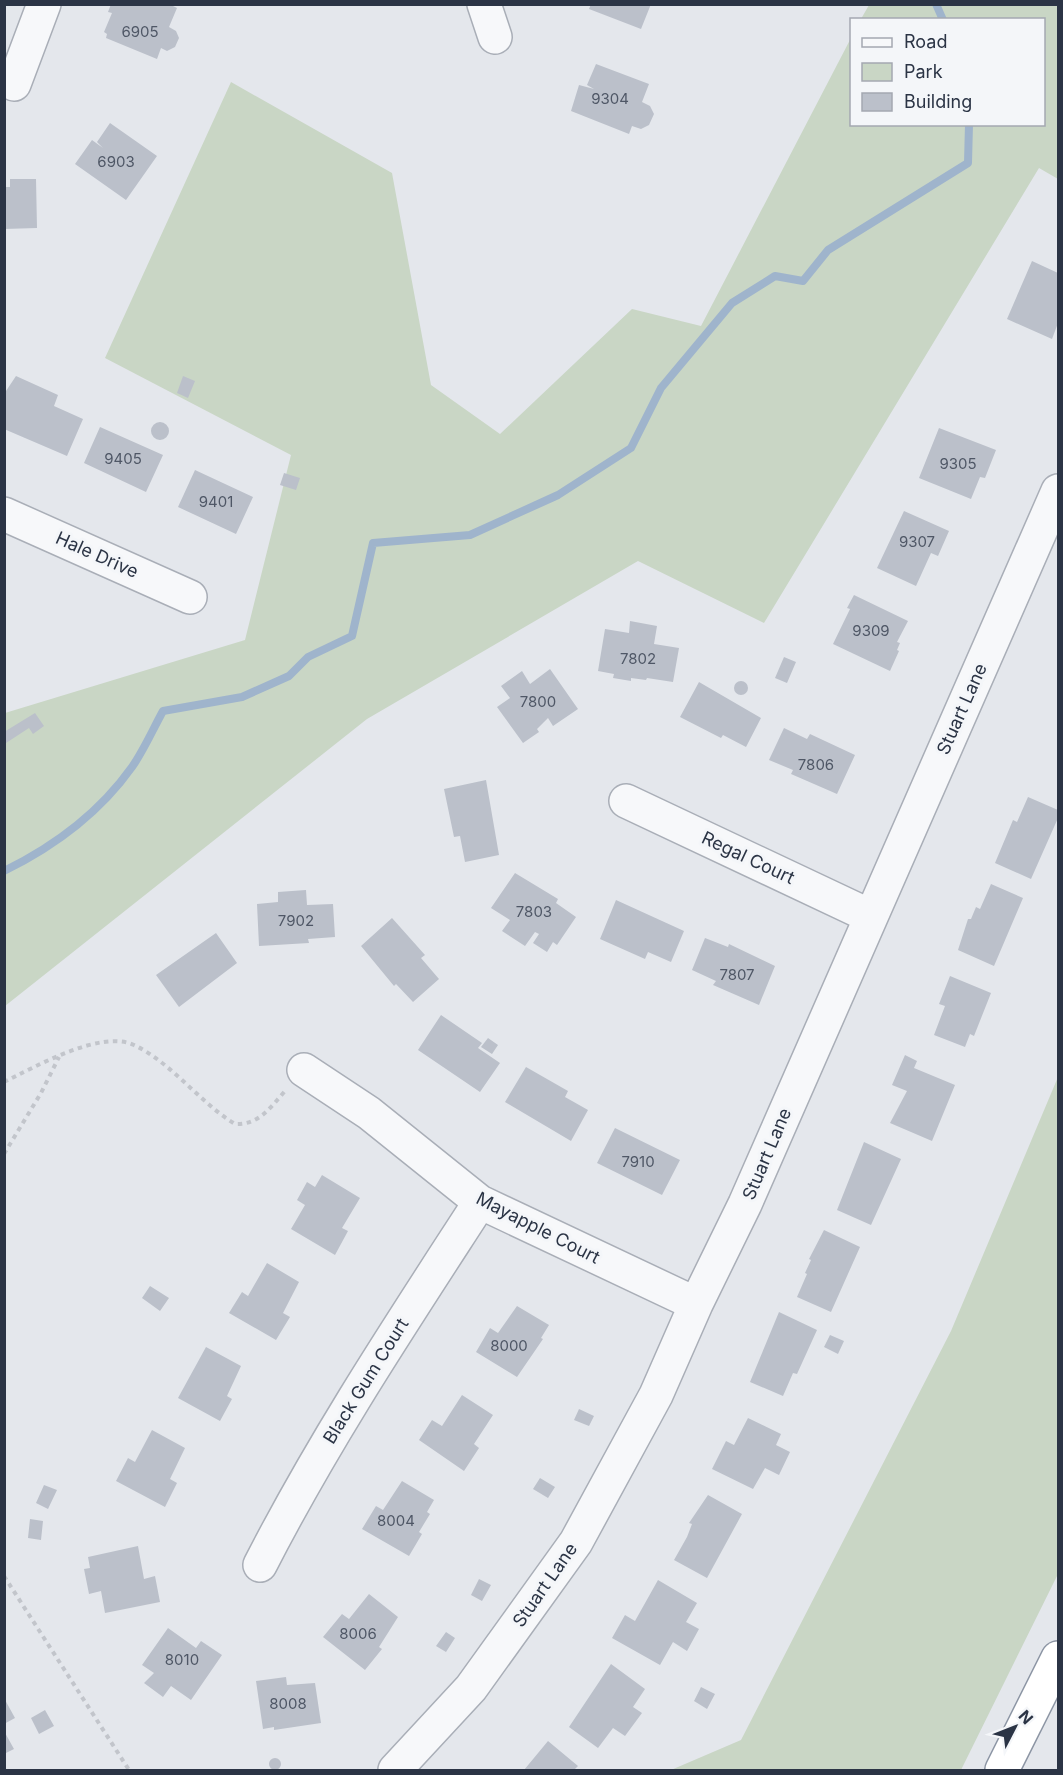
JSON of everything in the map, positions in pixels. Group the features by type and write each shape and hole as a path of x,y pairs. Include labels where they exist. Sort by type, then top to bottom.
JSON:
{"highway":[{"path":"1002,1770 1059,1658"}],"street":[{"path":"14,84 44,4"},
{"path":"484,4 495,37"},
{"name":"Stuart Lane","path":"395,1770 471,1688 576,1542 656,1395 745,1204 1059,491"},
{"name":"Hale Drive","path":"4,513 190,597"},
{"name":"Regal Court","path":"626,801 870,916"},
{"name":"Mayapple Court","path":"303,1070 369,1113 480,1202 696,1305"},
{"name":"Black Gum Court","path":"260,1565 295,1497 357,1391 480,1202"}],"path":[{"path":"4,1082 59,1056 112,1041 133,1044 156,1059 235,1124 248,1125 258,1120 303,1070"},
{"path":"4,1154 41,1093 59,1056"},
{"path":"4,1576 129,1770"}],"green space":[{"path":"869,5 1058,5 1058,179 1039,168 764,623 638,561 367,719 5,1006 5,713 245,640 291,455 105,358 231,82 392,173 431,385 500,434 632,309 701,326 850,40 850,126 1045,126 1045,18 862,18"},
{"path":"1058,1077 1058,1574 961,1770 671,1770 741,1740 951,1331"}],"building":[{"path":"111,4 169,4 177,8 169,27 176,31 179,38 175,47 167,51 161,48 157,59 106,38 107,34 104,32 112,13 108,12"},
{"path":"591,4 651,4 641,29 589,9"},
{"path":"596,64 649,84 642,102 650,106 654,114 649,125 641,129 632,126 629,134 571,111 579,85 594,89 587,85"},
{"path":"110,123 157,156 126,200 75,164 92,140 103,148 97,142"},
{"path":"10,179 36,179 37,228 4,229 4,187 10,187"},
{"path":"1032,261 1058,273 1058,323 1052,339 1007,319"},
{"path":"16,376 58,395 54,406 83,419 67,456 4,429 4,394"},
{"path":"183,376 195,381 188,398 177,393"},
{"path":"160,422 166,425 169,431 166,437 160,440 154,437 151,431 154,425"},
{"path":"100,427 163,455 146,492 84,463"},
{"path":"939,428 996,450 985,478 980,477 971,499 919,478"},
{"path":"195,470 253,497 236,534 178,507"},
{"path":"284,473 300,478 296,490 280,485"},
{"path":"904,511 949,531 938,556 931,553 916,586 877,568"},
{"path":"854,595 908,621 897,642 900,643 897,650 899,651 890,671 833,644 850,609 847,608"},
{"path":"630,621 657,626 654,644 679,648 673,682 647,678 646,680 631,678 631,681 613,678 614,674 598,671 605,629 629,633"},
{"path":"784,657 796,662 787,683 775,678"},
{"path":"550,669 578,709 553,726 548,718 537,729 539,732 523,743 497,707 510,698 501,686 522,671 530,684"},
{"path":"741,681 746,683 748,688 746,693 741,695 736,693 734,688 736,683"},
{"path":"699,682 761,718 746,747 723,735 721,738 680,717"},
{"path":"35,713 44,726 33,734 29,728 6,743 4,732"},
{"path":"784,728 807,739 810,734 855,755 837,794 791,774 793,770 769,760"},
{"path":"486,780 499,855 465,862 460,836 454,837 444,789"},
{"path":"1028,797 1058,810 1058,818 1031,879 995,863 1013,820 1017,822"},
{"path":"515,873 558,899 556,903 576,917 557,945 553,942 547,952 533,943 539,934 535,932 525,946 502,931 510,920 491,908"},
{"path":"991,884 1023,898 994,966 958,950 968,919 971,919 976,907 980,909"},
{"path":"306,890 307,905 333,904 335,937 308,939 309,943 259,946 257,904 278,902 278,892"},
{"path":"616,900 684,931 671,962 648,952 645,959 600,939"},
{"path":"392,918 425,955 421,958 439,979 413,1002 396,984 394,986 361,946"},
{"path":"216,933 237,963 179,1007 156,975"},
{"path":"705,938 728,947 729,944 775,966 759,1005 713,985 716,981 692,970"},
{"path":"950,976 991,993 974,1036 970,1034 965,1047 934,1035 945,1006 939,1004"},
{"path":"441,1015 482,1043 478,1048 500,1063 480,1092 418,1050"},
{"path":"488,1038 498,1045 492,1054 481,1047"},
{"path":"905,1055 917,1061 914,1068 955,1085 932,1141 890,1123 907,1091 892,1085"},
{"path":"526,1067 568,1091 565,1097 588,1110 571,1141 505,1102"},
{"path":"615,1128 680,1160 662,1195 597,1163"},
{"path":"864,1142 901,1159 871,1225 837,1210"},
{"path":"322,1175 360,1198 342,1228 348,1231 335,1255 291,1229 305,1205 297,1200 307,1182 315,1187"},
{"path":"824,1230 860,1247 831,1312 797,1297 807,1274 805,1273 811,1260 809,1259"},
{"path":"267,1263 299,1282 283,1313 290,1317 276,1340 229,1313 242,1292 248,1296"},
{"path":"150,1286 169,1298 160,1311 142,1298"},
{"path":"517,1306 549,1325 541,1338 543,1339 517,1377 476,1352 490,1328 498,1333"},
{"path":"779,1312 817,1330 797,1374 793,1373 783,1396 750,1382"},
{"path":"830,1335 844,1341 838,1354 824,1347"},
{"path":"206,1347 241,1366 227,1396 232,1399 220,1421 178,1398"},
{"path":"462,1395 493,1415 474,1444 479,1448 464,1471 419,1440 432,1420 442,1426"},
{"path":"579,1409 594,1416 589,1426 574,1420"},
{"path":"748,1418 781,1434 776,1445 790,1452 779,1475 765,1468 753,1489 712,1469 726,1441 734,1445"},
{"path":"152,1430 185,1448 170,1479 177,1483 165,1507 116,1481 128,1458 135,1462"},
{"path":"540,1478 555,1487 548,1498 533,1489"},
{"path":"402,1481 434,1500 427,1512 430,1514 419,1532 422,1534 409,1556 362,1529 376,1506 383,1510"},
{"path":"44,1485 57,1490 48,1509 36,1503"},
{"path":"708,1495 742,1514 707,1578 674,1560 687,1537 692,1524 689,1523"},
{"path":"30,1519 43,1521 41,1540 28,1538"},
{"path":"138,1546 144,1579 155,1576 160,1602 105,1613 101,1591 89,1594 84,1569 90,1568 88,1557"},
{"path":"479,1579 491,1585 482,1601 471,1595"},
{"path":"658,1580 697,1603 686,1622 699,1629 687,1651 673,1642 660,1665 612,1638 625,1615 635,1621"},
{"path":"369,1594 398,1617 379,1647 382,1649 365,1670 323,1637 342,1614 349,1619"},
{"path":"168,1628 196,1648 201,1641 222,1655 191,1700 171,1686 163,1697 144,1683 154,1673 142,1665"},
{"path":"446,1632 455,1638 446,1652 436,1646"},
{"path":"611,1664 645,1689 633,1707 642,1713 625,1736 613,1728 598,1748 569,1727"},
{"path":"286,1677 287,1685 315,1683 321,1723 274,1730 274,1727 263,1729 256,1681"},
{"path":"701,1687 715,1694 707,1709 694,1701"},
{"path":"4,1698 15,1718 4,1724"},
{"path":"45,1710 54,1726 39,1734 31,1718"},
{"path":"4,1731 14,1749 4,1754"},
{"path":"548,1741 578,1766 574,1770 524,1770"},
{"path":"277,1758 281,1764 277,1770 273,1770 269,1762"}],"waterway":[{"path":"936,4 942,18"},
{"path":"4,871 58,839 105,799 136,760 163,711 242,697 289,676 308,657 352,636 373,543 470,535 558,495 631,448 661,388 732,303 775,276 803,281 828,250 968,163 969,126"}]}
